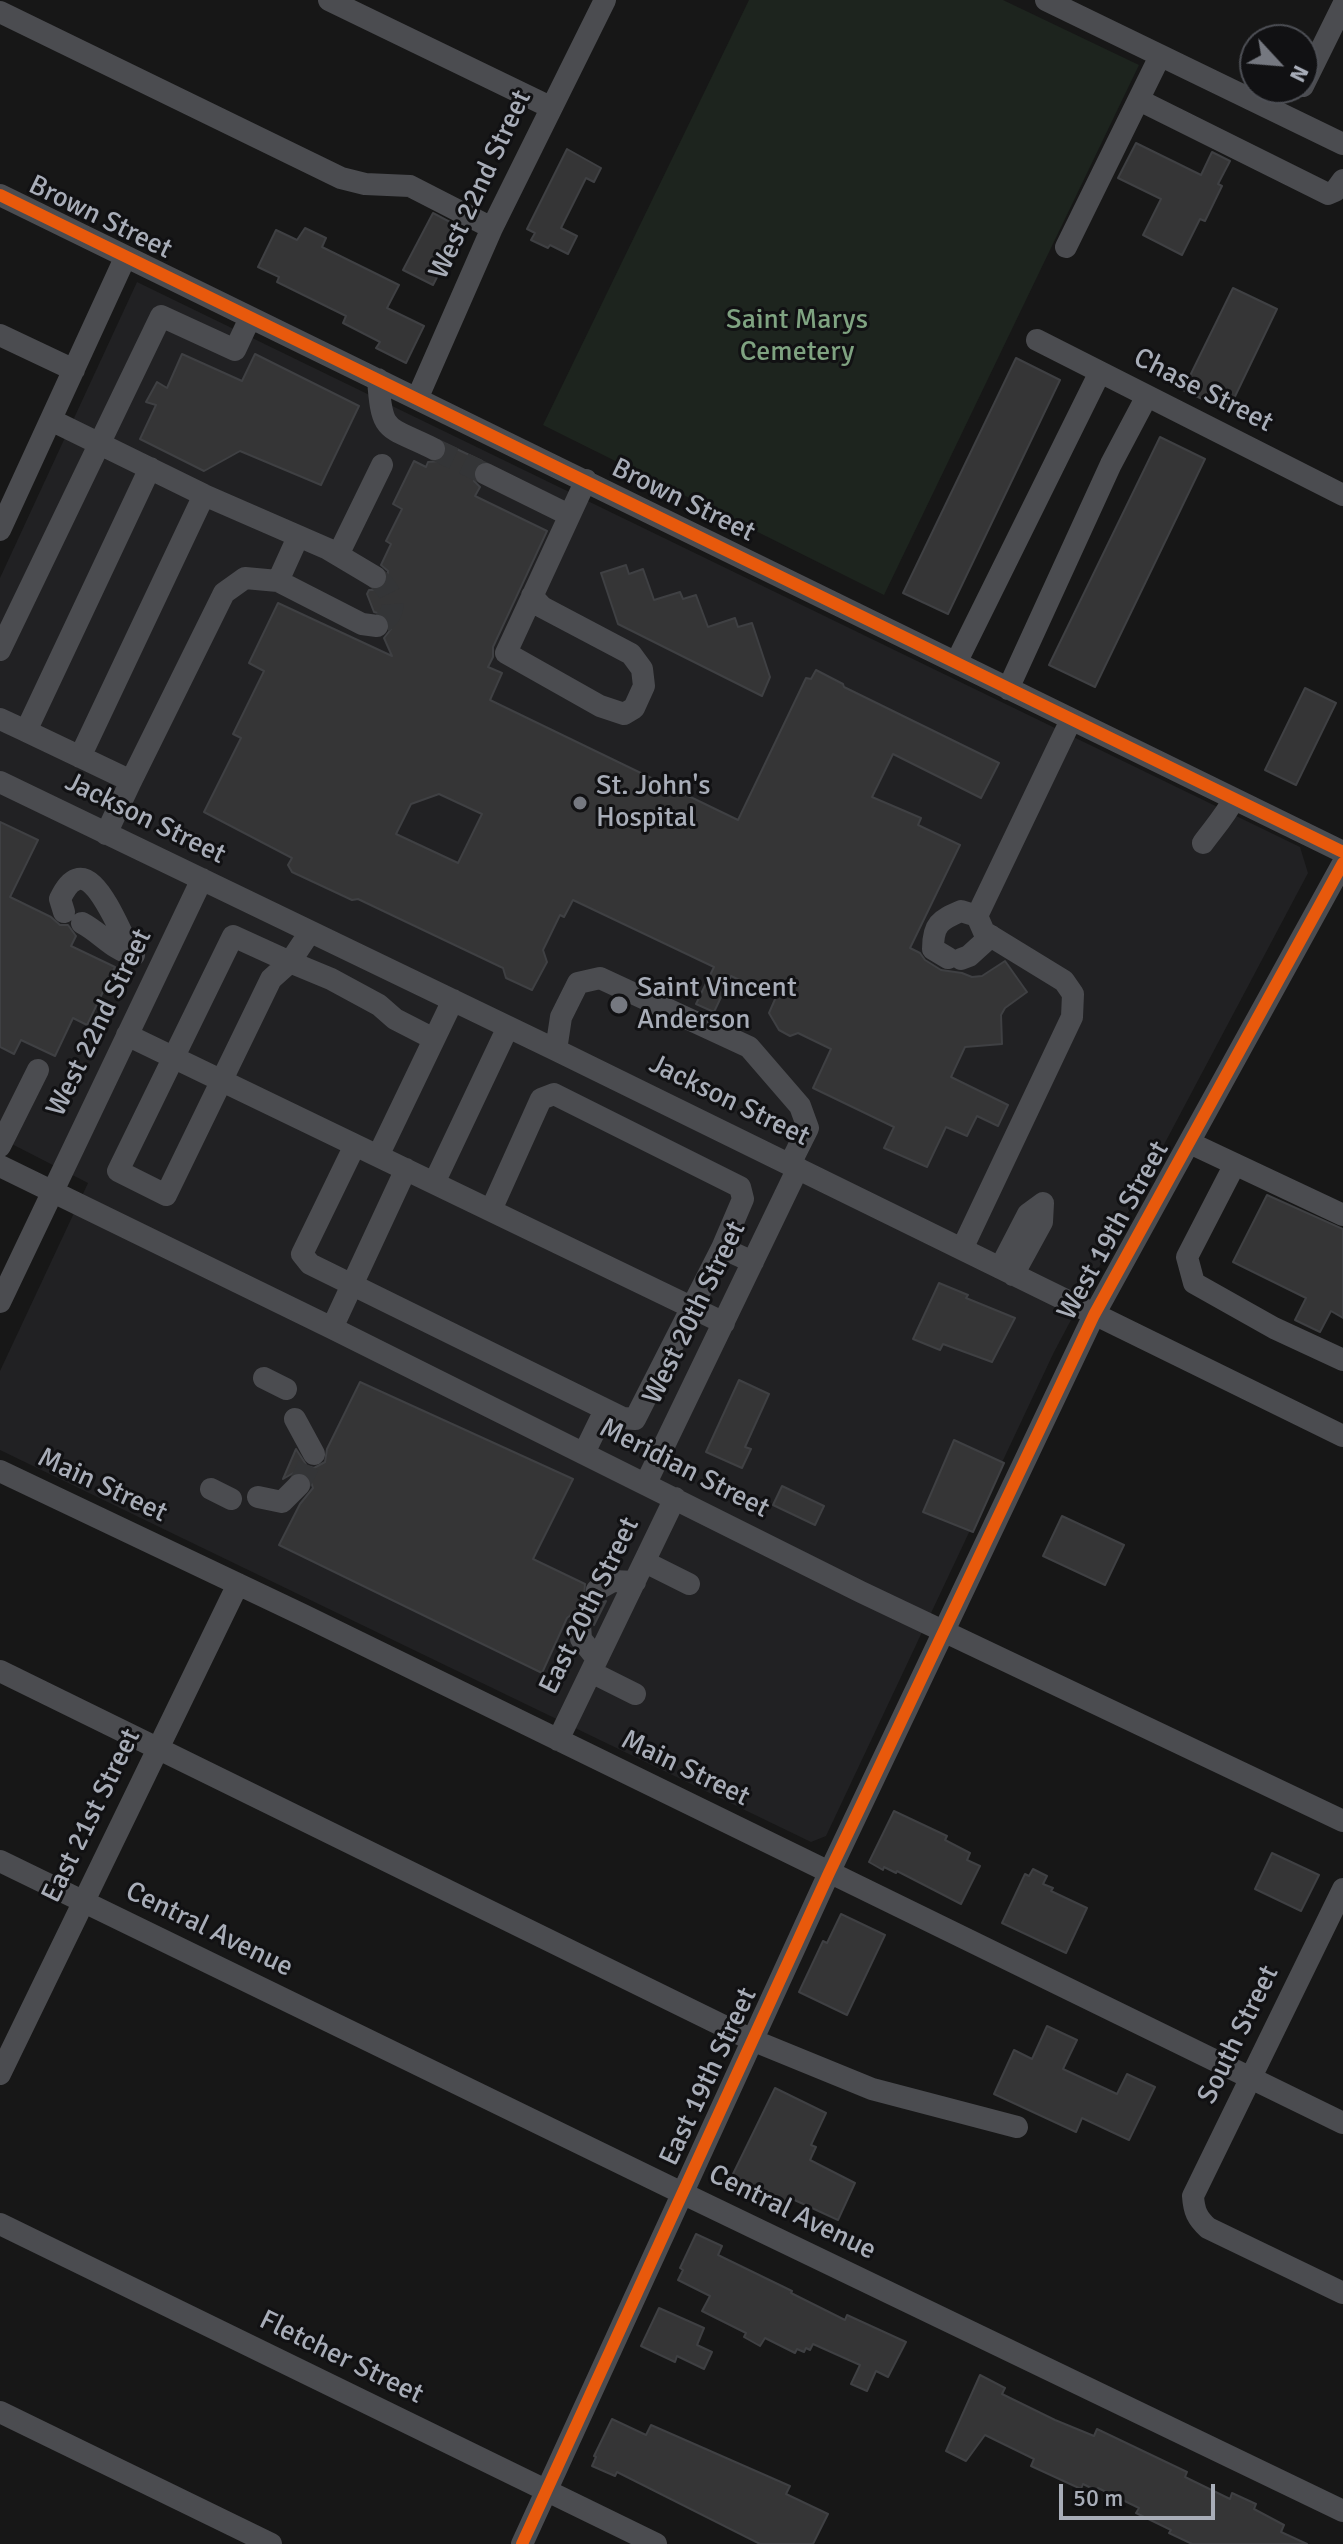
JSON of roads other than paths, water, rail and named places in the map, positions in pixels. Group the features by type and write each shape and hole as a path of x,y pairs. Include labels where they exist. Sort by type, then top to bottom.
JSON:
{"street":[{"path":"329,0 550,107"},
{"name":"West 22nd Street","path":"417,399 492,228 605,0"},
{"path":"1046,0 1343,144"},
{"path":"1319,53 1343,5"},
{"path":"0,12 341,178 365,184 410,186 492,228"},
{"path":"1066,247 1160,56"},
{"path":"1139,100 1328,194 1335,191 1343,180"},
{"path":"1288,117 1294,104"},
{"name":"Brown Street","path":"0,195 1343,852"},
{"path":"0,530 8,493 51,420 125,258"},
{"path":"0,650 161,316 235,350 250,318"},
{"path":"0,335 74,370"},
{"name":"Chase Street","path":"1037,340 1343,495"},
{"path":"956,663 1100,372"},
{"path":"378,379 380,415 386,425 434,449"},
{"path":"1008,689 1111,464 1147,396"},
{"path":"51,420 204,495 338,555 375,577"},
{"path":"338,555 382,465"},
{"path":"26,731 150,468"},
{"path":"486,474 569,515"},
{"path":"532,596 542,607 631,654 642,669 644,686 634,708 624,714 600,706 506,653 532,596 569,515 586,480"},
{"path":"80,757 204,495"},
{"path":"278,581 298,537"},
{"path":"106,834 224,593 245,578 278,581 362,624 377,626"},
{"path":"0,719 131,781"},
{"path":"977,916 1071,720"},
{"name":"Jackson Street","path":"0,782 556,1050 1343,1436"},
{"path":"1209,849 1212,829 1222,822 1234,799"},
{"name":"West 19th Street","path":"943,1631 1094,1315 1343,863"},
{"name":"West 22nd Street","path":"0,1302 202,879"},
{"path":"134,955 98,887 88,881 76,880 66,886 60,899 73,918 98,931 119,951 160,967"},
{"path":"962,1249 1072,1017 1073,994 1064,981 991,936 984,932 977,916 961,911 943,919 933,932 933,949 954,959 969,956 991,936"},
{"path":"310,932 290,962 271,979 166,1195 118,1171 233,936 290,962 343,985 379,1005 395,1019 434,1039"},
{"name":"West 20th Street","path":"556,1050 561,1017 578,983 600,978 749,1047 800,1106 808,1128 753,1262 646,1483"},
{"path":"378,1156 453,1000"},
{"path":"434,1183 508,1027"},
{"path":"127,1035 724,1323"},
{"path":"0,1146 38,1070"},
{"path":"355,1145 302,1254 310,1264 605,1410 623,1418 635,1419 722,1248 743,1199 740,1187 554,1094 541,1099 491,1210"},
{"path":"1190,1143 1343,1215"},
{"path":"1235,1164 1187,1257 1194,1283 1274,1328 1343,1360"},
{"name":"Meridian Street","path":"0,1166 943,1631 1343,1821"},
{"path":"332,1328 406,1169"},
{"path":"722,1248 753,1262"},
{"path":"264,1378 286,1389"},
{"path":"584,1453 605,1410"},
{"path":"295,1419 314,1454"},
{"name":"Main Street","path":"0,1471 1343,2123"},
{"path":"258,1497 282,1502 299,1485"},
{"name":"East 20th Street","path":"558,1740 675,1498"},
{"path":"597,1590 640,1572 689,1584"},
{"name":"East 21st Street","path":"0,2074 238,1584"},
{"path":"580,1625 581,1639 594,1666 635,1694"},
{"name":"East 19th Street","path":"522,2544 943,1631"},
{"path":"0,1671 752,2040 872,2089 1017,2127"},
{"name":"Central Avenue","path":"0,1861 1343,2511"},
{"name":"South Street","path":"1343,1889 1193,2196 1198,2220 1208,2228 1343,2293"},
{"name":"Fletcher Street","path":"0,2224 656,2544"},
{"path":"0,2412 271,2544"}],"tunnel":[{"path":"434,449 486,474"},
{"path":"375,577 392,602 390,614 377,626"},
{"path":"299,1485 314,1454"},
{"path":"580,1625 597,1590"}],"place":[{"name":"St. John's Hospital","path":"580,803"},
{"name":"Saint Vincent Anderson","path":"619,1005"}],"park label":[{"name":"Saint Marys Cemetery","path":"797,337"}]}
